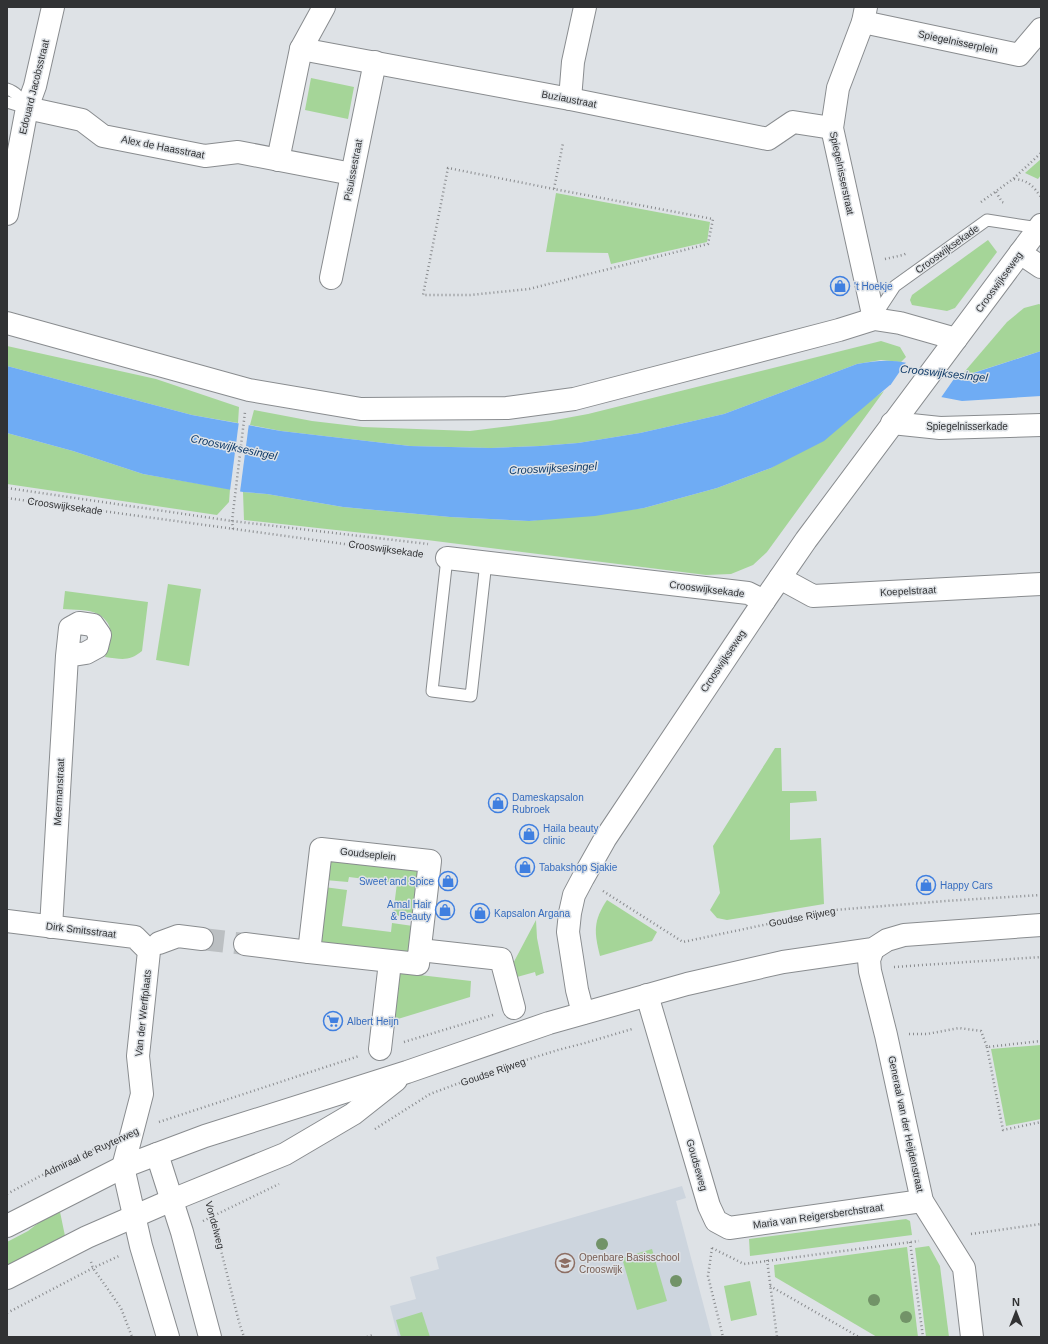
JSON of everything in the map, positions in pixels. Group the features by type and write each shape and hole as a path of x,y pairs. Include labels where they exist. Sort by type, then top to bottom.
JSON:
{"street":[{"name":"Edouard Jacobsstraat","path":"7,214 17,105 35,86 53,7"},
{"path":"278,160 302,49 324,7"},
{"path":"570,98 573,62 585,7"},
{"name":"Spiegelnisserplein","path":"865,15 1019,54 1041,29"},
{"name":"Spiegelnisserstraat","path":"865,15 838,88 832,128 874,319"},
{"name":"Buziaustraat","path":"302,49 570,98 768,139 793,122 832,128"},
{"name":"Pisuissestraat","path":"331,278 374,62"},
{"name":"Alex de Haasstraat","path":"17,105 82,120 103,136 205,156 238,152 352,174"},
{"name":"Crooswijkseweg","path":"583,1013 577,990 568,932 570,913 574,895 605,839 806,540 1040,226"},
{"path":"1020,253 1041,267"},
{"path":"7,323 249,390 361,409 507,408 574,399 839,330 874,319 900,323 956,340"},
{"name":"Spiegelnisserkade","path":"892,423 940,428 1041,425"},
{"name":"Crooswijksekade","path":"441,552 486,562 748,593 764,601"},
{"name":"Koepelstraat","path":"780,578 813,596 1041,584"},
{"name":"Meermanstraat","path":"51,927 67,656"},
{"name":"Goudseplein","path":"245,944 309,952 390,962 418,964 430,861 321,849 309,952"},
{"name":"Dirk Smitsstraat","path":"7,921 135,937 154,947"},
{"path":"7,1226 123,1167 192,1141 583,1013 687,984 783,962 871,959 887,940 904,935 1041,925"},
{"path":"154,947 178,936 202,939"},
{"name":"Van der Werffplaats","path":"123,1167 142,1094 138,1056 154,947"},
{"path":"420,950 501,960 514,1008"},
{"name":"Generaal van der Heijdenstraat","path":"871,959 922,1201 964,1268 972,1337"},
{"path":"380,1049 390,962"},
{"name":"Goudseweg","path":"648,995 709,1206 716,1221"},
{"path":"7,1278 81,1240 134,1216 285,1154 353,1114 406,1072"},
{"path":"157,1154 182,1232 204,1336"},
{"path":"123,1167 134,1216 168,1337"},
{"name":"Maria van Reigersberchstraat","path":"716,1221 729,1228 922,1201"}],"lane":[{"path":"7,89 13,91 21,98 17,105"},
{"name":"Crooswijksekade","path":"874,319 895,286 987,220 1040,226"},
{"path":"441,552 432,691 470,696 486,562"}],"path":[{"path":"554,189 562,143"},
{"path":"978,204 1013,179 1041,153"},
{"path":"448,168 554,189 713,219 708,244 528,288 470,295 423,295 448,168"},
{"path":"1013,179 1024,180 1034,188 1041,197"},
{"path":"862,265 904,255 910,251"},
{"path":"233,529 232,521 244,422"},
{"path":"7,488 441,552"},
{"name":"Crooswijksekade","path":"7,498 233,529 441,552"},
{"name":"Goudse Rijweg","path":"583,878 683,942 834,910 1041,895"},
{"path":"871,959 1041,957"},
{"path":"192,1141 178,1115 380,1049 514,1008"},
{"name":"Goudse Rijweg","path":"371,1131 430,1094 497,1069 558,1050 585,1044 656,1021"},
{"path":"886,1035 927,1034 959,1028 981,1031 987,1047 1003,1130 1041,1122"},
{"path":"987,1047 1041,1041"},
{"name":"Admiraal de Ruyterweg","path":"7,1194 72,1159 132,1132 178,1115"},
{"path":"214,1216 285,1181"},
{"name":"Vondelweg","path":"204,1188 214,1216 239,1322 244,1337"},
{"path":"716,1221 708,1276 723,1337"},
{"path":"712,1248 744,1264 1041,1224"},
{"path":"910,1242 922,1337"},
{"path":"767,1260 777,1337"},
{"path":"7,1313 92,1268 121,1308 132,1337"},
{"path":"770,1286 859,1337"},
{"path":"367,1337 372,1335 373,1337"}],"shaded area":[{"name":"Openbare Basisschool Crooswijk","path":"682,1186 686,1198 676,1201 712,1337 398,1337 390,1306 416,1299 410,1277 439,1269 436,1257"}],"green space":[{"path":"311,78 354,87 348,119 305,110"},
{"path":"1041,159 1041,175 1038,179 1025,173"},
{"path":"556,193 710,222 707,242 611,264 608,253 546,252"},
{"path":"988,240 997,252 955,308 947,311 912,305 910,300 912,295"},
{"path":"1039,304 1041,305 1041,351 960,377 1007,322 1024,308"},
{"path":"881,341 900,347 906,357 901,362 881,360 857,364 724,414 640,433 578,443 491,448 410,446 281,431 250,425 254,410 312,421 363,427 470,431 550,421 588,414"},
{"path":"7,346 156,379 239,407 238,423 192,415 7,366"},
{"path":"884,391 767,552 753,565 731,574 706,575 427,540 244,520 243,492 267,494 343,507 450,517 529,521 644,508 717,488 771,468"},
{"path":"7,433 73,451 143,474 230,489 229,502 217,515 7,484"},
{"path":"168,584 201,589 189,666 156,660"},
{"path":"65,591 148,602 142,651 133,657 125,659 105,657 111,639 108,623 104,618 94,612 86,610 63,609"},
{"path":"775,748 781,748 782,791 816,791 817,801 790,803 790,840 821,838 824,904 727,920 717,918 710,910 720,893 713,846"},
{"path":"328,853 422,864 415,918 393,915 397,883 349,877 348,882 325,880"},
{"path":"324,887 347,890 342,926 391,932 392,923 413,926 409,956 318,946"},
{"path":"607,900 657,932 652,941 600,956 596,927 599,914"},
{"path":"536,920 537,938 544,973 536,976 535,972 517,977 508,973"},
{"path":"394,972 471,981 470,997 388,1022"},
{"path":"1041,1045 1041,1119 1006,1126 991,1049"},
{"path":"59,1207 65,1236 7,1267 7,1242 28,1231"},
{"path":"906,1219 910,1221 912,1235 750,1256 749,1239"},
{"path":"929,1246 940,1266 949,1337 926,1337 915,1248"},
{"path":"907,1247 918,1337 877,1337 775,1277 774,1265"},
{"path":"652,1249 667,1301 637,1310 622,1258"},
{"path":"750,1281 757,1315 731,1321 724,1286"},
{"path":"422,1312 430,1337 401,1337 396,1320"}],"water":[{"name":"Crooswijksesingel","path":"1041,351 1041,396 962,401 890,385 824,441 771,468 717,488 644,508 595,516 529,521 450,517 343,507 267,494 243,492 143,474 73,451 7,433 7,366 192,415 281,431 410,446 491,448 578,443 640,433 724,414 857,364 882,361 901,362 907,363 904,368 955,379"}],"pier":[{"path":"907,361 909,363 907,367 956,376 940,399 939,397 891,387 885,393"},
{"path":"239,421 249,423 240,492 230,491"}],"tunnel":[{"path":"202,939 245,944"}],"place":[{"name":"'t Hoekje","path":"840,286"},
{"name":"Dameskapsalon Rubroek","path":"498,803"},
{"name":"Haila beauty clinic","path":"529,834"},
{"name":"Tabakshop Sjakie","path":"525,867"},
{"name":"Sweet and Spice","path":"448,881"},
{"name":"Happy Cars","path":"926,885"},
{"name":"Amal Hair & Beauty","path":"445,910"},
{"name":"Kapsalon Argana","path":"480,913"},
{"name":"Albert Heijn","path":"333,1021"},
{"name":"Openbare Basisschool Crooswijk","path":"565,1263"}]}
